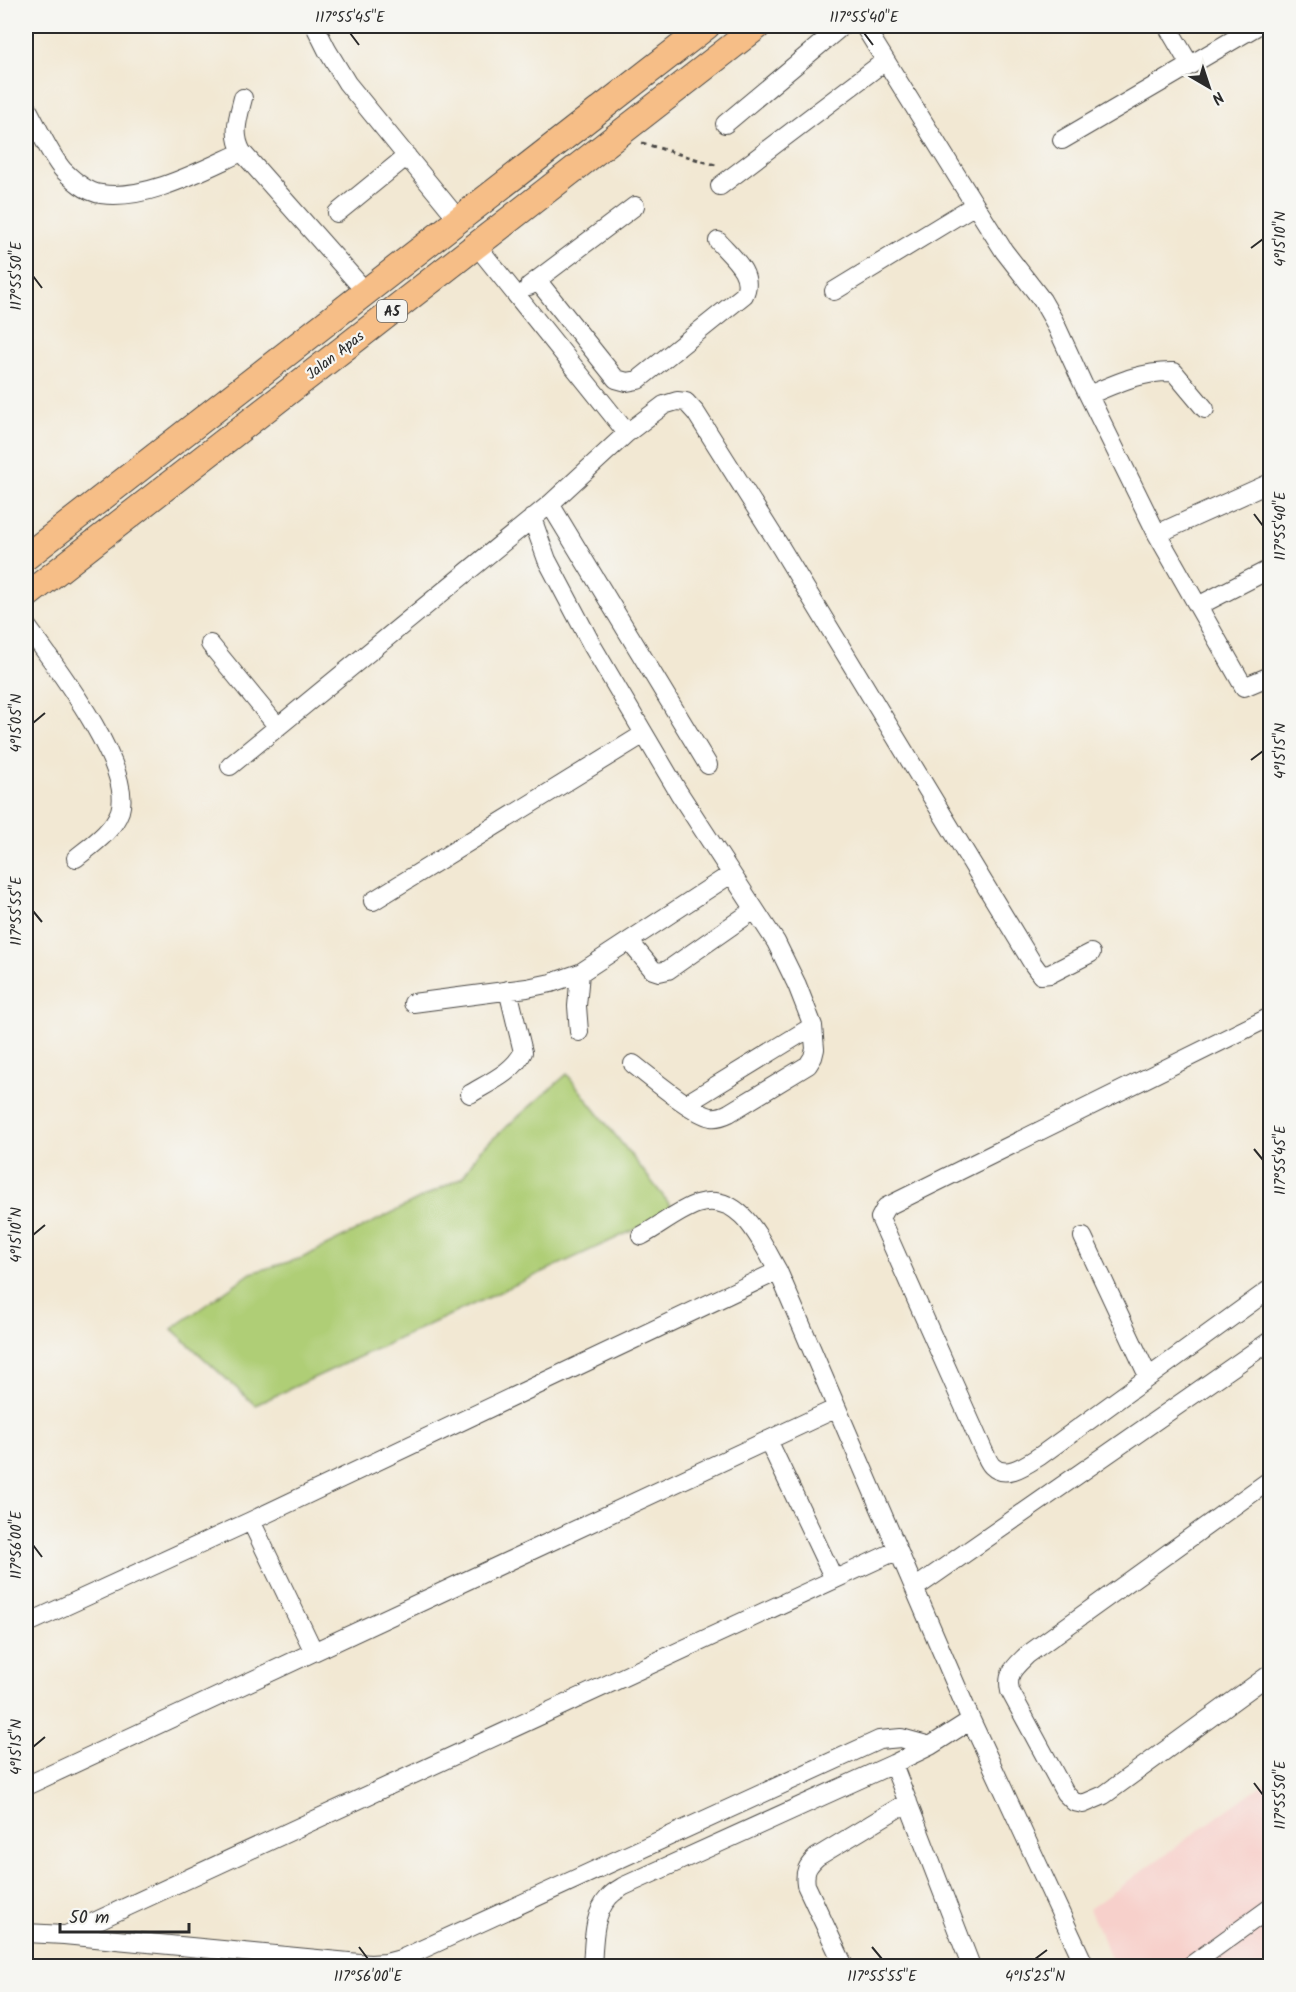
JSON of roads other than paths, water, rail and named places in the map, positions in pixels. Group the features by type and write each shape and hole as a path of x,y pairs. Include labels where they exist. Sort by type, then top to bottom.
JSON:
{"highway":[{"name":"Jalan Apas","path":"26,557 707,26"},
{"name":"Jalan Apas","path":"26,596 758,26"},
{"path":"175,441 187,451 195,451 242,417 255,417"}],"street":[{"path":"315,26 347,83 458,219"},
{"path":"725,124 842,26"},
{"path":"864,26 975,206 1004,250 1042,300 1157,534 1244,687 1270,675"},
{"path":"1167,26 1190,65"},
{"path":"1062,140 1257,26"},
{"path":"727,181 885,61"},
{"path":"243,98 236,132 236,142 242,152 365,291"},
{"path":"26,106 61,168 80,185 100,194 125,194 149,190 193,174 242,152"},
{"path":"337,213 407,156"},
{"path":"517,296 635,206"},
{"path":"834,291 975,206"},
{"path":"537,280 616,379 627,382 638,380 744,295 748,288 747,275 718,241"},
{"path":"477,246 627,433"},
{"path":"1089,395 1132,376 1174,372 1205,408"},
{"path":"230,766 550,504 627,433 663,405 677,401 686,402 696,413 778,543 1041,975 1050,974 1090,953"},
{"path":"1157,534 1270,483"},
{"path":"550,504 708,765"},
{"path":"532,518 546,560 593,647 644,734 776,942 797,985 813,1026 815,1049 808,1065 719,1117 709,1117 686,1104 633,1064"},
{"path":"1198,606 1270,569"},
{"path":"26,625 92,719 108,750 120,787 121,808 115,822 102,837 76,858"},
{"path":"210,644 278,727"},
{"path":"373,901 644,734"},
{"path":"413,1003 550,983 580,973 731,874"},
{"path":"629,941 653,969 659,972 668,970 754,910"},
{"path":"579,1032 577,1006 580,973"},
{"path":"470,1094 502,1075 519,1060 523,1052 508,990"},
{"path":"1270,1017 886,1207 880,1218 991,1466 1000,1471 1013,1470 1025,1465 1270,1288"},
{"path":"686,1104 813,1026"},
{"path":"641,1236 695,1205 710,1201 733,1208 748,1221 778,1271 971,1720 1085,1966"},
{"path":"1083,1237 1148,1376"},
{"path":"26,1624 251,1521 778,1271"},
{"path":"915,1588 1270,1341"},
{"path":"26,1786 837,1408"},
{"path":"768,1440 834,1579"},
{"path":"1270,1480 1027,1655 1010,1671 1008,1682 1010,1691 1065,1793 1074,1802 1083,1804 1104,1795 1270,1674"},
{"path":"251,1521 314,1652"},
{"path":"64,1935 898,1550"},
{"path":"592,1966 595,1925 609,1896 624,1886 893,1764 930,1746 971,1720"},
{"path":"26,1933 386,1964 879,1740 900,1738 930,1746"},
{"path":"893,1764 971,1966"},
{"path":"844,1966 806,1885 804,1874 817,1857 908,1802"},
{"path":"1190,1966 1270,1908"}]}
